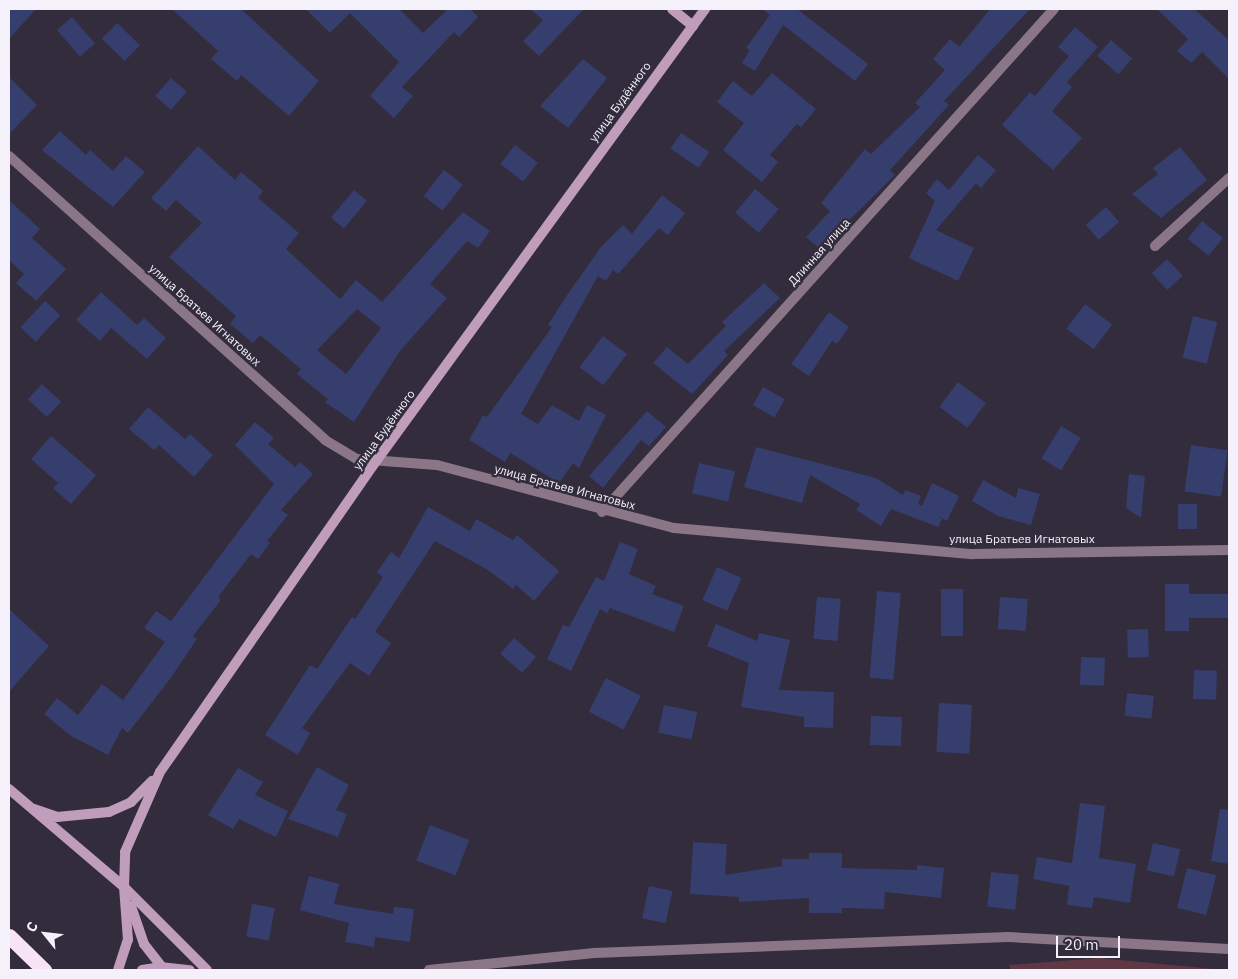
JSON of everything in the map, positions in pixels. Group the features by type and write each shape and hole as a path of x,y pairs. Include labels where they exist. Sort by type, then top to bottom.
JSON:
{"highway":[{"path":"9,936 44,970"}],"street":[{"path":"672,9 693,26"},
{"name":"улица Будённого","path":"118,970 128,940 124,887 126,852 132,830 160,772 377,460 705,9"},
{"name":"Длинная улица","path":"602,512 1054,9"},
{"name":"улица Братьев Игнатовых","path":"9,156 325,440 357,459 437,465 602,512 674,528 973,554 1229,550"},
{"path":"1155,246 1229,178"},
{"path":"29,807 57,816 84,817 109,812 131,802 160,772"},
{"path":"9,789 124,887 207,970"},
{"path":"124,887 144,944 162,968"},
{"path":"429,970 520,965 594,952 1008,937 1229,949"},
{"path":"142,970 162,968 190,970"}],"shaded area":[{"path":"1099,958 1224,970 1011,970 1009,965"}],"building":[{"path":"9,9 36,9 9,39"},
{"path":"172,9 241,9 319,81 289,116 241,75 237,81 211,59 218,51"},
{"path":"306,9 399,9 423,33 448,9 470,9 478,17 459,37 454,32 402,87 413,96 394,118 370,96 399,62 350,13 330,33"},
{"path":"530,9 584,9 539,56 523,41 543,20"},
{"path":"762,9 797,9 868,64 855,81 783,25 755,71 742,63 750,50 746,48 770,15"},
{"path":"990,9 1030,9 944,101 949,105 890,170 895,175 820,249 806,237 830,211 821,203 865,149 871,154 920,107 915,103 945,70 933,59 950,39 959,47"},
{"path":"1157,9 1194,9 1229,40 1229,79 1202,52 1191,63 1177,51 1188,39"},
{"path":"72,17 95,43 80,57 57,30"},
{"path":"117,23 140,45 125,61 102,39"},
{"path":"1075,27 1098,47 1067,82 1072,87 1052,111 1082,138 1053,170 1002,125 1030,92 1035,96 1069,56 1058,47"},
{"path":"1111,40 1132,58 1118,74 1097,56"},
{"path":"583,59 607,78 568,128 540,106"},
{"path":"772,73 816,109 801,127 797,124 770,155 778,162 762,182 723,150 744,123 717,102 733,81 752,96"},
{"path":"9,77 37,105 9,134"},
{"path":"171,78 187,92 171,110 155,96"},
{"path":"60,131 86,155 90,150 113,171 126,156 145,172 113,207 42,150"},
{"path":"681,133 709,152 699,168 670,149"},
{"path":"515,145 538,163 523,182 500,164"},
{"path":"198,146 235,180 241,172 263,191 258,198 299,233 286,249 340,299 356,280 382,302 463,212 490,231 478,248 467,241 430,284 447,298 400,351 354,422 325,402 328,399 297,374 301,369 260,335 253,343 230,324 236,316 169,257 202,223 176,200 166,211 151,198","holes":["357,309 381,328 346,374 317,350"]},
{"path":"1180,147 1207,180 1161,218 1132,194 1158,174 1153,168"},
{"path":"978,155 996,170 981,188 976,183 936,230 974,248 958,281 909,258 935,201 926,193 937,179 949,190"},
{"path":"444,170 463,185 443,211 424,196"},
{"path":"755,189 779,209 759,233 735,213"},
{"path":"354,190 367,201 344,229 331,218"},
{"path":"662,195 685,213 668,235 659,228 618,274 613,270 606,281 598,276 521,414 538,424 552,405 579,421 587,405 606,415 579,468 573,463 559,483 510,453 505,462 469,440 483,415 487,417 552,327 548,325 601,247 623,225 632,234"},
{"path":"9,200 40,229 32,238 66,269 36,301 16,283 24,274 9,260"},
{"path":"1106,207 1119,222 1099,240 1086,225"},
{"path":"1202,221 1223,238 1209,256 1188,239"},
{"path":"1167,259 1183,276 1167,290 1152,273"},
{"path":"764,283 780,298 724,351 728,355 692,394 653,363 667,347 688,364 726,326 722,322"},
{"path":"101,292 137,325 144,318 166,338 147,359 111,328 100,341 76,320"},
{"path":"45,301 60,315 36,342 20,327"},
{"path":"1085,304 1112,324 1093,349 1066,329"},
{"path":"829,312 849,327 837,344 832,341 809,376 791,364"},
{"path":"1193,316 1217,322 1207,364 1183,358"},
{"path":"603,336 627,354 603,385 580,367"},
{"path":"958,382 986,403 967,428 939,407"},
{"path":"42,384 61,402 47,417 28,399"},
{"path":"763,387 785,399 775,417 753,405"},
{"path":"148,407 185,439 190,434 213,455 194,477 159,445 154,450 129,429"},
{"path":"647,411 666,427 649,446 641,440 603,488 589,476"},
{"path":"255,422 274,438 268,444 295,467 300,462 313,474 281,510 288,515 267,541 270,543 258,559 251,554 218,597 221,600 193,636 197,639 170,679 128,733 122,728 108,755 71,736 44,714 57,698 78,715 102,684 123,700 165,642 144,628 156,611 171,621 274,484 235,445"},
{"path":"1061,426 1081,438 1061,470 1041,459"},
{"path":"51,436 96,475 71,504 53,488 58,483 31,459"},
{"path":"1191,445 1228,450 1221,497 1184,492"},
{"path":"756,447 876,478 903,495 905,490 921,496 918,504 922,506 932,483 959,496 947,521 938,516 942,519 938,527 891,509 881,526 856,510 860,504 810,475 802,503 744,487"},
{"path":"699,463 735,471 728,502 692,493"},
{"path":"1129,474 1145,476 1141,518 1126,508"},
{"path":"983,480 1016,498 1018,488 1040,494 1031,525 998,516 972,501"},
{"path":"1178,504 1197,504 1197,529 1178,529"},
{"path":"428,507 470,531 476,519 513,540 517,535 559,571 534,601 516,585 513,589 488,570 435,541 375,632 391,643 369,676 350,663 302,728 310,733 298,755 265,735 310,665 317,669 352,617 355,619 383,577 377,572 391,552 399,558"},
{"path":"620,542 638,549 629,574 656,586 652,594 684,606 674,632 610,608 607,613 600,609 571,671 547,659 563,625 569,627 596,577 604,581"},
{"path":"717,567 742,578 727,611 702,600"},
{"path":"1165,584 1189,584 1189,594 1229,594 1229,618 1189,618 1189,631 1165,631"},
{"path":"941,589 963,589 963,636 941,636"},
{"path":"877,591 901,593 893,680 869,678"},
{"path":"817,597 841,599 837,641 813,639"},
{"path":"1000,597 1028,599 1026,631 998,629"},
{"path":"9,609 49,646 9,692"},
{"path":"716,624 757,641 759,633 790,640 779,690 834,692 833,728 804,727 804,717 741,707 749,663 707,646"},
{"path":"1148,629 1149,657 1128,658 1127,630"},
{"path":"514,638 536,657 522,673 500,654"},
{"path":"1081,657 1105,658 1104,686 1080,685"},
{"path":"1194,670 1217,671 1216,700 1193,699"},
{"path":"606,678 641,696 623,730 589,712"},
{"path":"1127,693 1154,696 1151,719 1125,716"},
{"path":"939,703 972,705 969,754 936,752"},
{"path":"664,705 697,712 691,739 658,732"},
{"path":"871,716 902,717 901,746 870,745"},
{"path":"317,767 349,785 336,810 347,814 338,837 288,819"},
{"path":"238,768 263,782 255,795 288,811 276,837 239,819 233,829 208,815"},
{"path":"1080,803 1105,806 1099,858 1136,864 1130,903 1094,897 1092,908 1067,905 1069,886 1033,879 1037,857 1072,863"},
{"path":"1220,809 1229,810 1229,864 1211,861"},
{"path":"430,825 469,840 456,876 416,860"},
{"path":"693,842 727,844 725,875 782,866 782,859 809,859 809,853 842,853 842,868 917,870 917,865 944,868 941,898 885,892 884,909 842,908 842,913 809,913 809,898 739,902 739,897 690,894"},
{"path":"1153,843 1180,849 1174,877 1147,870"},
{"path":"1187,868 1216,875 1206,915 1177,908"},
{"path":"991,872 1019,875 1015,910 987,907"},
{"path":"309,876 339,884 334,904 393,914 394,907 414,909 410,942 375,937 374,947 345,942 349,923 300,910"},
{"path":"649,886 672,891 666,923 642,918"},
{"path":"252,904 275,908 269,940 246,936"}]}
